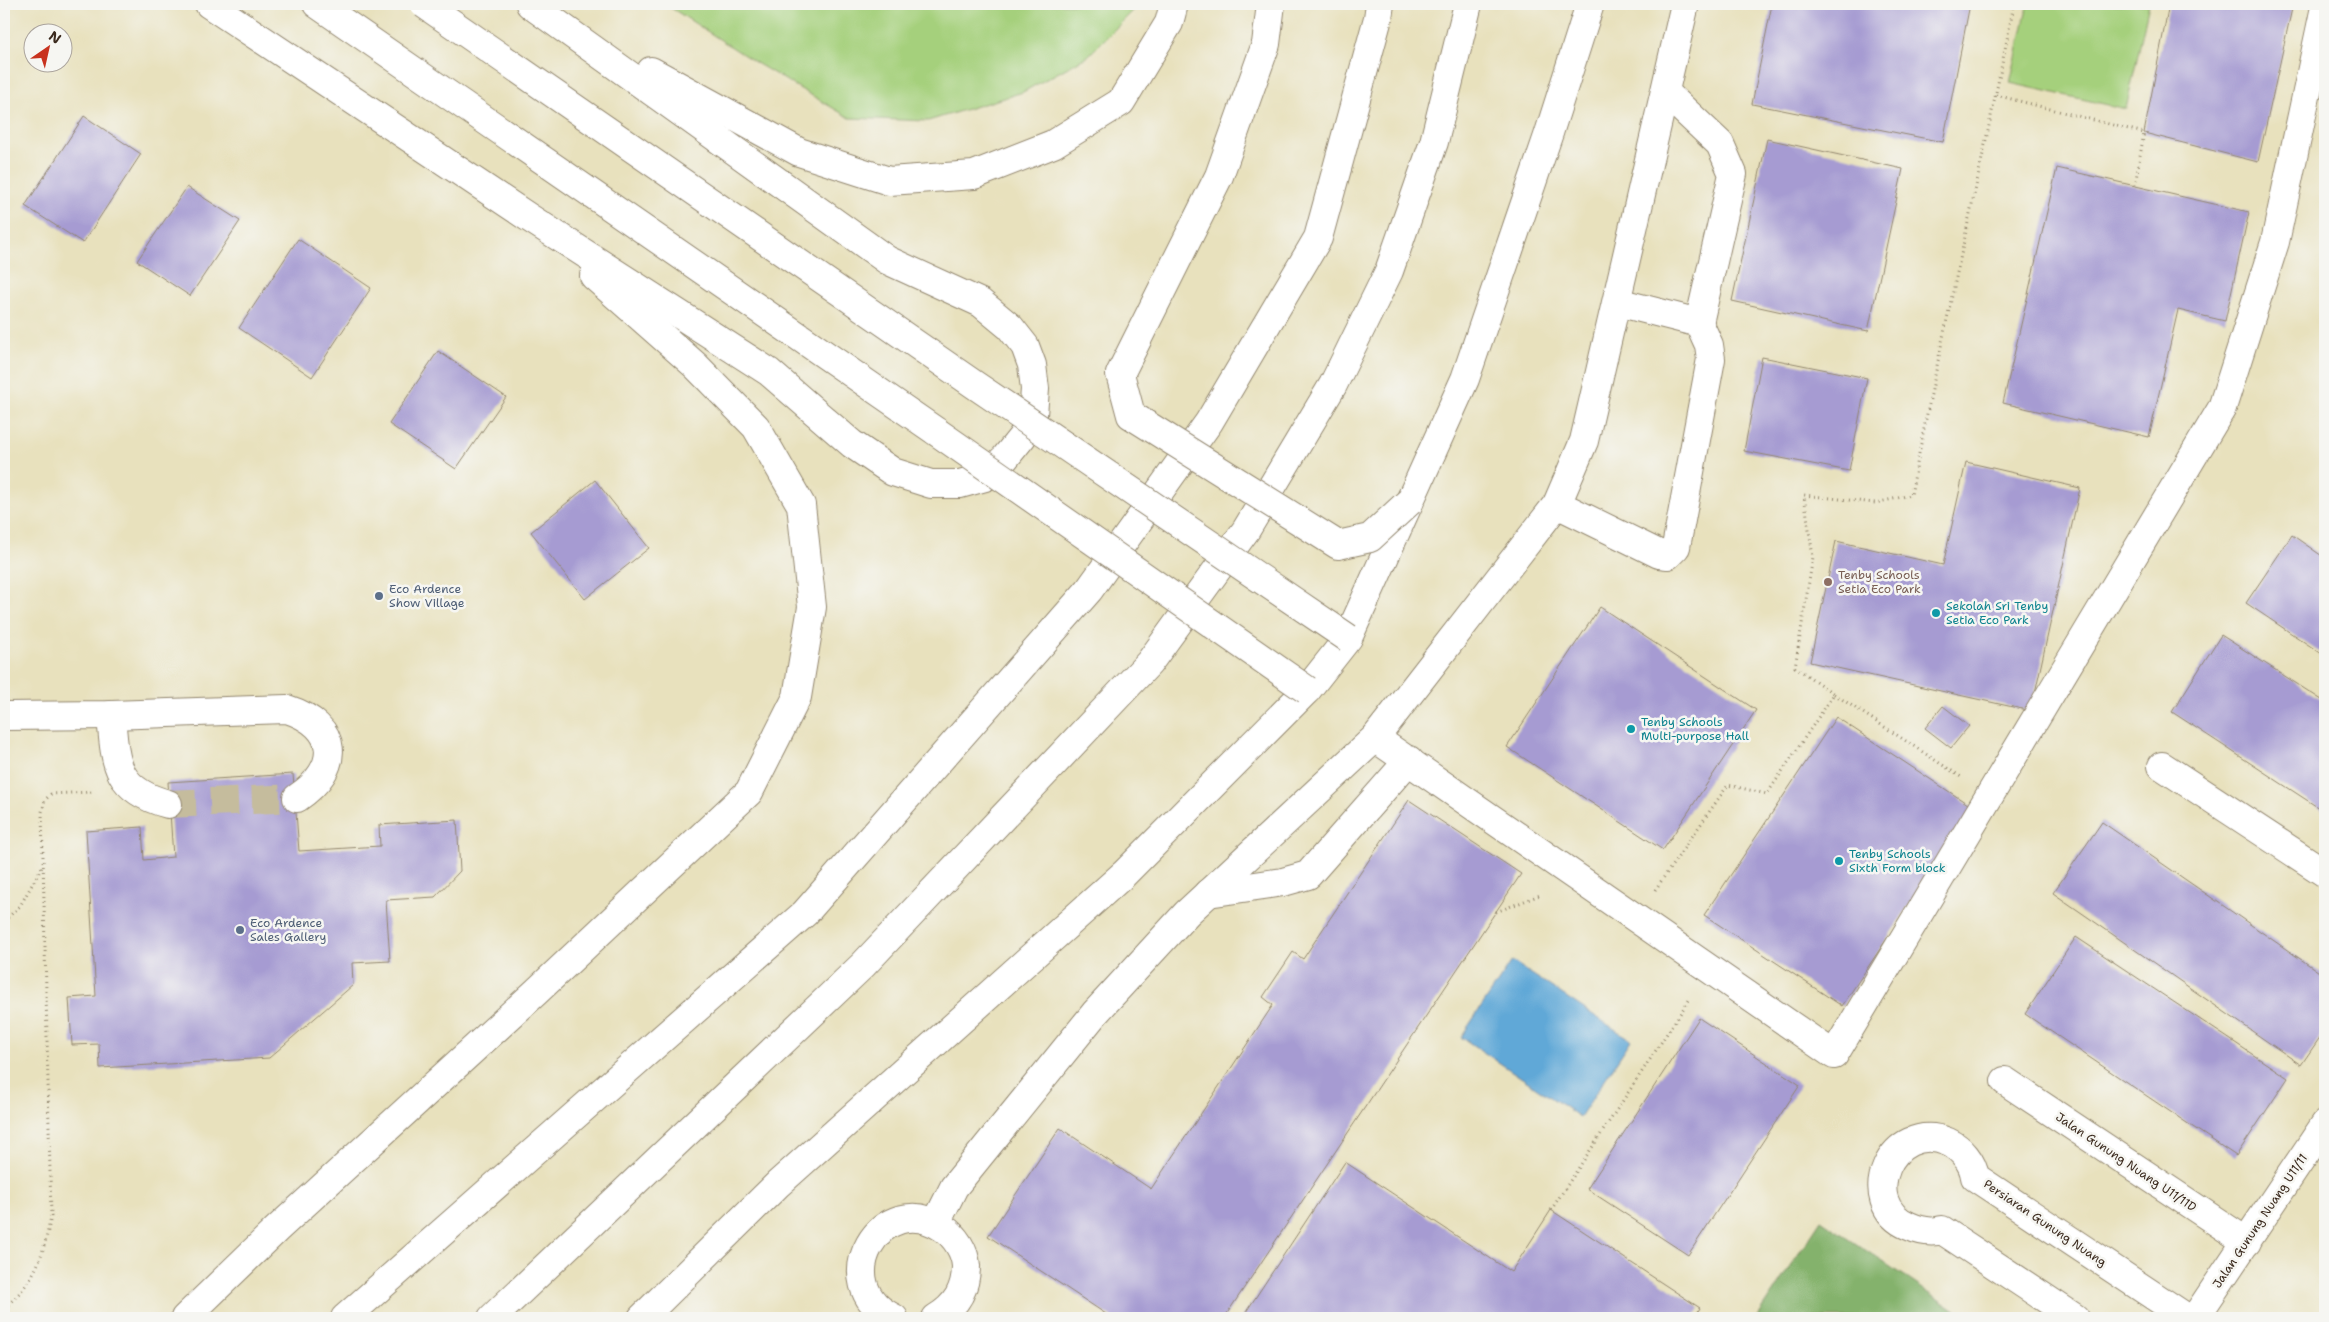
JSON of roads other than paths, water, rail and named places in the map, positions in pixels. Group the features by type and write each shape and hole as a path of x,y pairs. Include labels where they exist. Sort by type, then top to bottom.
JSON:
{"main road":[{"path":"209,4 528,217 769,372 852,444 892,472 931,484 960,484 985,478 1022,437 1033,415 1034,381 1032,365 1025,346 1010,327 981,303 887,260 531,4"},
{"path":"317,4 1307,690"},
{"path":"424,4 983,390 1348,638"},
{"path":"531,4 693,96 799,152 889,181 974,175 1053,144 1120,102 1169,23 1174,4"},
{"path":"1271,4 1266,44 1220,176 1120,374 1131,415 1338,545 1370,538 1410,501"},
{"path":"345,1318 805,913 1089,590 1209,422 1318,238 1378,18 1380,4"},
{"path":"492,1318 863,965 1149,663 1246,530 1333,385 1389,271 1434,142 1468,4"},
{"path":"642,1318 778,1184 1124,874 1307,690 1348,638 1465,379 1549,133 1590,4"},
{"path":"936,1223 954,1187 1095,1013 1187,913 1375,738 1558,504 1584,441 1666,93 1685,4"},
{"path":"1375,738 1834,1055 2222,408 2275,242 2325,7"},
{"path":"1558,504 1659,554 1668,555 1676,547 1711,358 1710,346 1700,323 1733,174 1720,144 1666,93"},
{"path":"185,1318 277,1229 536,992 749,792 797,697 812,607 800,505 756,428 696,366 528,217"},
{"path":"1617,302 1700,323"},
{"path":"4,716 111,715 287,709 302,714 314,723 324,735 330,750 328,763 322,775 310,789 297,798"},
{"path":"111,715 114,757 122,776 135,790 150,799 168,804"},
{"path":"1208,893 1283,882 1308,875 1409,760"},
{"path":"2162,766 2325,873"},
{"name":"Jalan Gunung Nuang U11/11D","path":"2005,1081 2247,1242"},
{"name":"Jalan Gunung Nuang U11/11","path":"2196,1318 2325,1124"},
{"name":"Persiaran Gunung Nuang","path":"2075,1318 1942,1230 1935,1232 1919,1230 1904,1224 1892,1213 1884,1198 1882,1182 1885,1166 1894,1153 1907,1143 1923,1138 1939,1139 1955,1145 1966,1156 1975,1177 2187,1318"},
{"path":"894,1318 884,1314 872,1302 864,1287 862,1270 865,1253 873,1238 886,1226 902,1220 919,1218 936,1223 950,1232 960,1246 966,1271 966,1280 960,1296 949,1310 936,1318"}],"water":[{"path":"1512,961 1631,1040 1580,1117 1461,1037"}],"tunnel":[{"path":"168,804 297,798"}],"place":[{"name":"Tenby Schools Setia Eco Park","path":"1828,582"},
{"name":"Eco Ardence Show Village","path":"379,596"},
{"name":"Sekolah Sri Tenby Setia Eco Park","path":"1936,613"},
{"name":"Tenby Schools Multi-purpose Hall","path":"1631,729"},
{"name":"Tenby Schools Sixth Form block","path":"1839,861"},
{"name":"Eco Ardence Sales Gallery","path":"240,930"}]}
